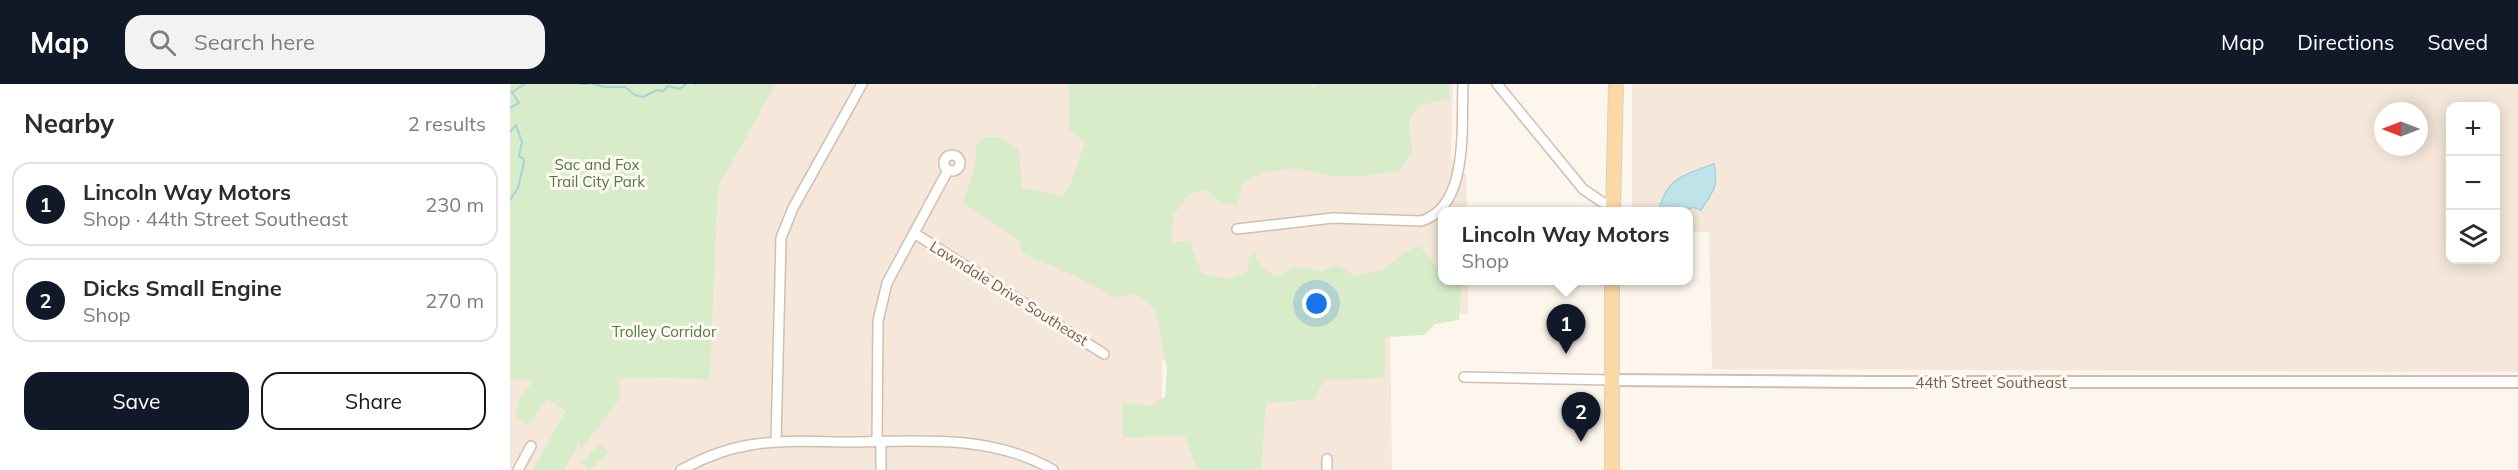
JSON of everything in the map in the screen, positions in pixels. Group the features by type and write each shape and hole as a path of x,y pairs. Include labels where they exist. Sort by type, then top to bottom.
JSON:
{"main road":[{"path":"1613,207 1616,84"},
{"path":"1612,285 1612,470"}],"street":[{"path":"776,442 781,238 793,208 862,84"},
{"path":"1443,207 1451,195 1459,172 1463,84"},
{"path":"1497,84 1583,189 1611,207"},
{"path":"881,470 878,321 881,303 887,283 948,170"},
{"path":"1237,229 1333,218 1421,221 1438,214"},
{"name":"Lawndale Drive Southeast","path":"914,233 1104,354"},
{"name":"44th Street Southeast","path":"1464,377 1857,382 2518,382"},
{"path":"681,470 723,451 776,442 975,444 1019,456 1053,470"},
{"path":"518,470 531,446"},
{"path":"1327,459 1327,470"}],"shaded area":[{"path":"776,84 1069,84 1069,98 1171,84 1453,84 1451,158 1466,175 1467,207 1438,207 1438,285 1468,285 1468,314 1390,313 1392,470 564,470 612,378 710,379 718,188","holes":["1254,359 1162,431 1162,360"]},
{"path":"1632,84 2518,84 2518,372 1712,369 1709,232 1693,232 1693,207 1632,207"},
{"path":"510,379 582,379 533,470 510,470"}],"green space":[{"name":"Sac and Fox Trail City Park","path":"510,84 776,84 718,188 710,379 626,378 618,381 621,397 581,449 579,442 564,470 533,470 565,411 547,399 529,426 516,416 518,402 532,382 510,379"},
{"path":"1069,84 1309,84 1314,88 1318,84 1448,84 1450,98 1419,106 1409,121 1412,152 1400,171 1363,176 1330,176 1296,168 1262,173 1243,183 1237,205 1220,203 1207,190 1190,193 1174,214 1171,243 1190,241 1202,274 1230,279 1247,272 1249,256 1254,252 1262,266 1276,277 1295,267 1321,271 1337,265 1355,276 1383,269 1405,252 1420,246 1438,269 1438,285 1462,285 1459,320 1435,324 1424,335 1385,337 1385,378 1324,380 1314,400 1266,403 1261,470 1198,470 1184,435 1123,438 1122,402 1149,406 1165,397 1167,368 1155,309 1135,293 1117,298 1022,253 1018,239 963,203 975,166 976,145 984,137 1001,137 1019,150 1022,188 1062,196 1071,183 1085,142 1069,130"},
{"path":"599,444 608,452 589,470 581,463"}],"water":[{"path":"1714,164 1715,184 1701,210 1693,207 1660,207 1668,188 1687,174"}],"waterway":[{"path":"510,108 519,103 512,92 525,84"},
{"path":"581,84 588,84"},
{"path":"593,84 605,87 625,87 635,95 643,97 657,90 663,91 668,86 680,89 686,84"},
{"path":"510,132 516,125 522,142 519,157 523,158 524,162 518,188 510,200"}],"place":[{"name":"Lincoln Way Motors","path":"1566,354"},
{"name":"Dicks Small Engine","path":"1581,442"}],"park label":[{"name":"Trolley Corridor","path":"664,331"}]}
